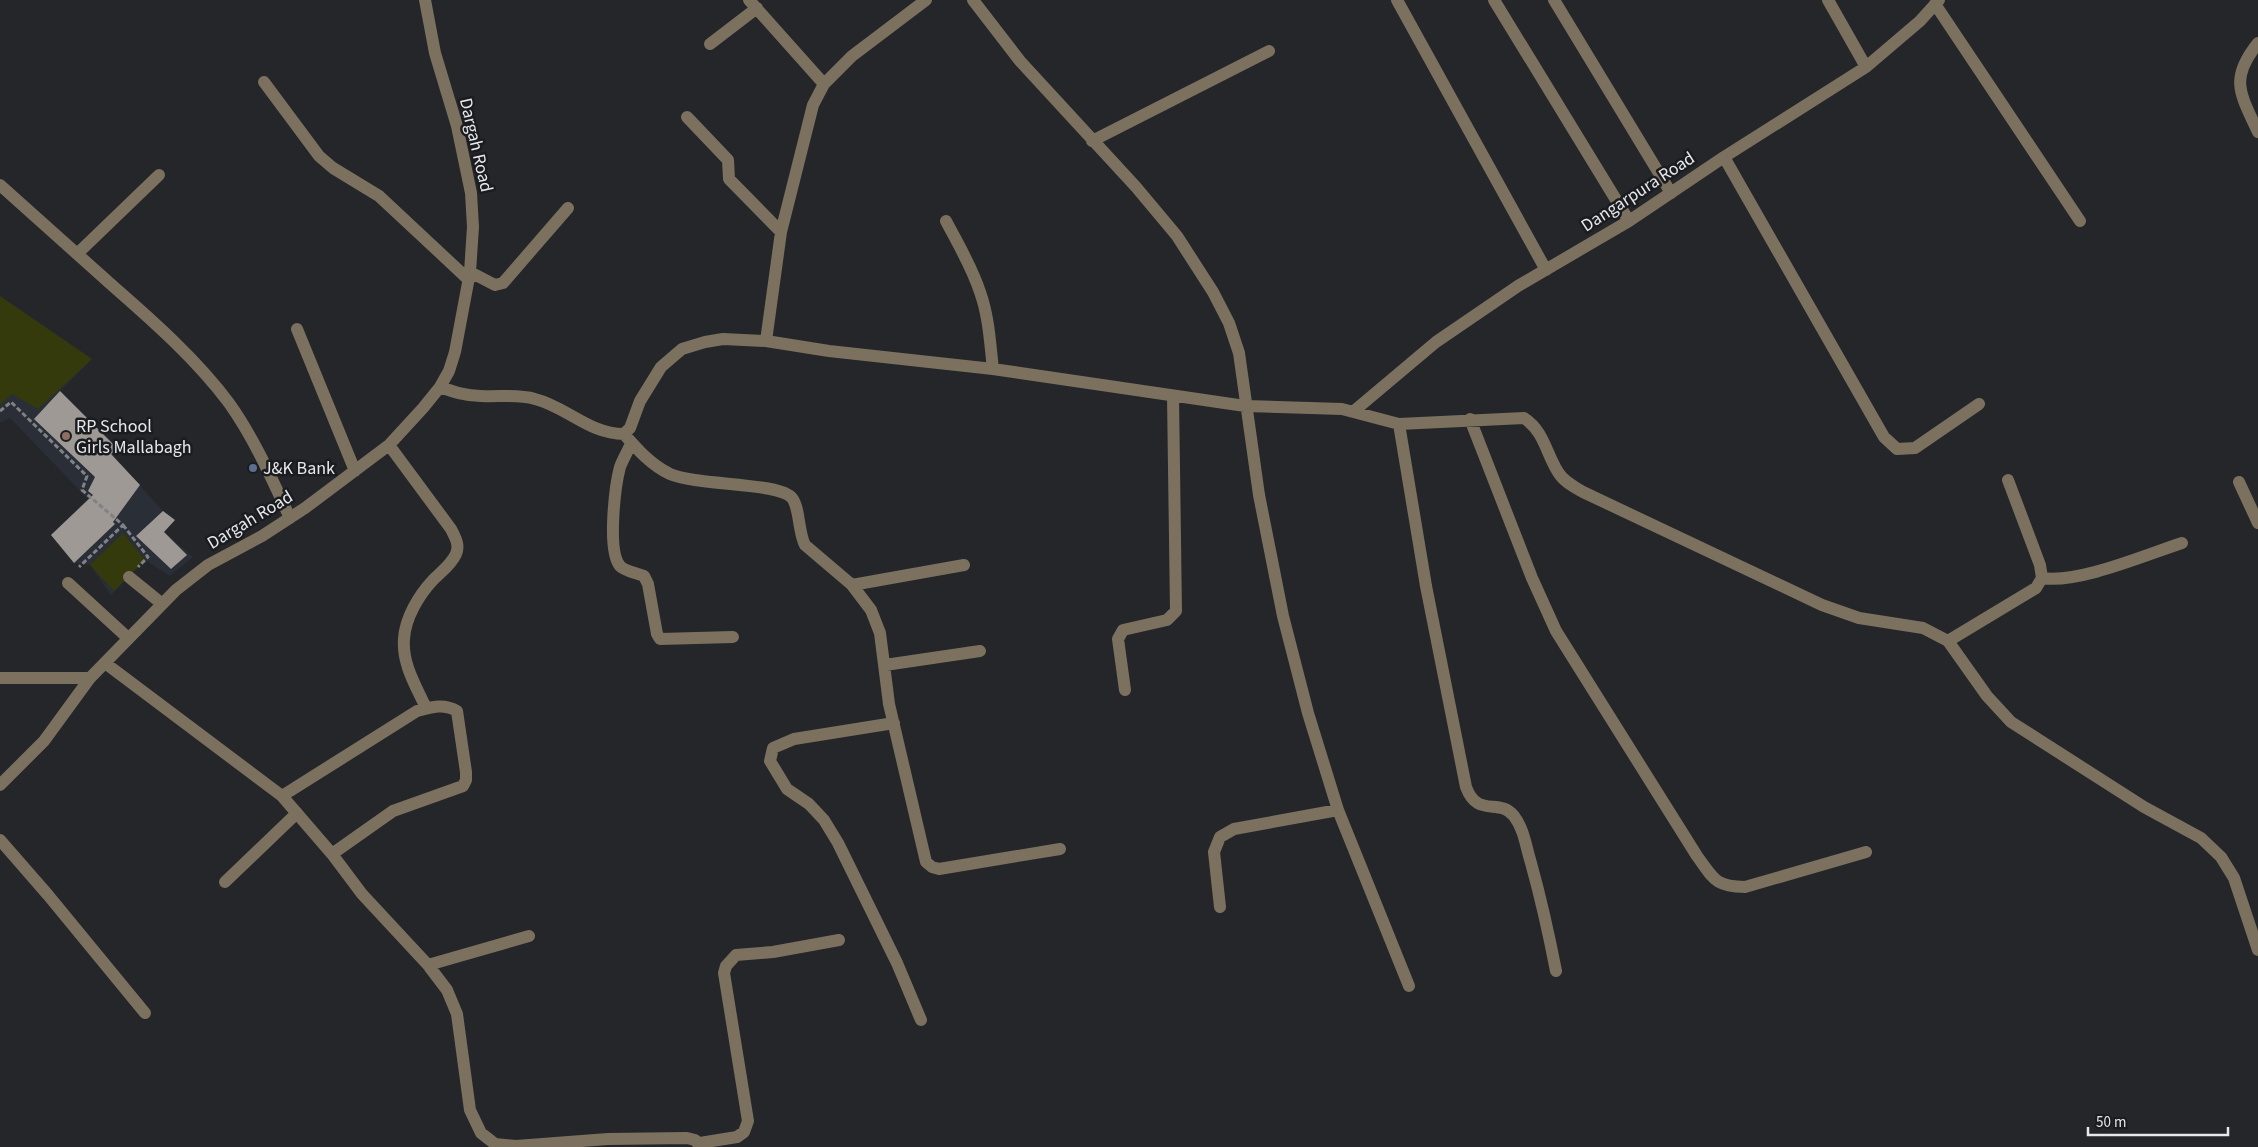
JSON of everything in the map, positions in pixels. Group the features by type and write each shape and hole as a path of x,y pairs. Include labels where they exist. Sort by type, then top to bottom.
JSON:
{"street":[{"name":"Dargah Road","path":"0,784 44,741 90,678 161,603 208,565 262,536 290,518 355,472 389,445 440,387 449,371 455,352 470,276 473,227 471,192 457,126 434,53 425,0"},
{"path":"766,340 781,232 812,105 824,84 852,56 926,0"},
{"path":"973,0 1020,61 1136,187 1177,236 1213,292 1229,323 1239,353 1259,495 1283,616 1308,712 1338,810 1408,986"},
{"path":"1397,0 1546,270"},
{"path":"1494,0 1629,221"},
{"path":"1554,0 1672,193"},
{"path":"1828,0 1866,67"},
{"path":"1937,2 2080,221"},
{"name":"Dangarpura Road","path":"1354,411 1436,342 1518,286 1629,221 1866,67 1920,21 1937,2"},
{"path":"710,44 753,4 824,84"},
{"path":"2258,43 2244,60 2240,75 2240,93 2258,132"},
{"path":"1092,141 1269,51"},
{"path":"264,82 319,156 333,168 379,196 470,276 495,285 503,283 568,208"},
{"path":"687,117 728,160 729,179 781,232"},
{"path":"1724,158 1884,437 1897,448 1915,448 1979,404"},
{"path":"77,254 159,175"},
{"path":"0,185 149,317 212,382 230,406 269,473 290,518"},
{"path":"946,221 973,273 981,293 987,320 993,369"},
{"path":"296,329 355,472"},
{"path":"733,637 660,638 657,634 648,584 644,576 621,568 616,561 613,538 614,498 630,428 640,401 661,367 682,348 723,340 766,340 829,351 993,369 1245,406 1317,407 1354,411 1399,424 1470,419 1524,418 1532,424 1542,437 1558,473 1570,485 1583,492 1822,605 1859,618 1923,628 1948,641 1986,696 2011,722 2144,807 2200,838 2221,857 2234,878 2258,950"},
{"path":"440,387 460,394 534,398 548,403 593,429 628,439 642,455 668,473 686,480 772,488 787,493 794,500 800,537 805,545 852,585 871,610 880,633 889,704 926,862 932,868 939,869 1060,849"},
{"path":"1125,690 1118,639 1120,633 1123,630 1167,620 1176,611 1173,396"},
{"path":"1470,419 1532,578 1556,631 1697,856 1715,879 1726,886 1745,887 1866,852"},
{"path":"1399,424 1426,586 1466,787 1470,799 1481,806 1496,807 1512,814 1521,828 1542,903 1556,971"},
{"path":"389,445 458,541 456,554 447,568 421,595 411,614 404,636 408,667 426,708"},
{"path":"1948,641 2036,588 2042,578 2040,565 2008,480"},
{"path":"2239,482 2258,523"},
{"path":"2042,578 2053,580 2085,575 2182,543"},
{"path":"852,585 964,565"},
{"path":"129,577 161,603"},
{"path":"68,583 128,638"},
{"path":"885,665 980,651"},
{"path":"104,662 282,796 332,854 362,894 428,965 447,990 457,1014 470,1110 481,1133 495,1144 516,1146 608,1139 687,1138 701,1145 738,1137 744,1132 748,1121 724,974 730,959 736,955 773,952 840,940"},
{"path":"0,678 90,678"},
{"path":"282,796 417,711 434,706 450,707 456,711 466,772 466,780 463,786 393,811 332,854"},
{"path":"894,723 794,739 774,748 770,761 787,789 809,804 824,820 838,843 897,963 921,1020"},
{"path":"1220,907 1214,852 1220,837 1234,829 1338,810"},
{"path":"225,882 296,813"},
{"path":"0,840 48,894 146,1013"},
{"path":"428,965 529,936"}],"path":[{"path":"0,411 11,402 87,476 82,490 123,525 148,556 129,577"},
{"path":"79,567 123,525"}],"shaded area":[{"name":"RP School Girls Mallabagh","path":"0,297 92,359 60,391 118,449 114,457 163,511 175,520 164,532 193,557 170,576 145,560 111,595 90,565 74,563 51,535 88,499 10,418 0,423"}],"green space":[{"path":"0,296 92,359 38,409 12,394 0,405"},
{"path":"123,533 145,560 114,591 90,565"}],"building":[{"name":"RP School Girls Mallabagh","path":"60,391 118,449 111,454 140,485 113,522 115,524 74,563 51,535 93,495 88,491 95,477 34,419"},
{"path":"163,511 175,520 164,532 187,555 171,569 136,536"}],"place":[{"name":"RP School Girls Mallabagh","path":"66,436"},
{"name":"J&K Bank","path":"253,468"}]}
